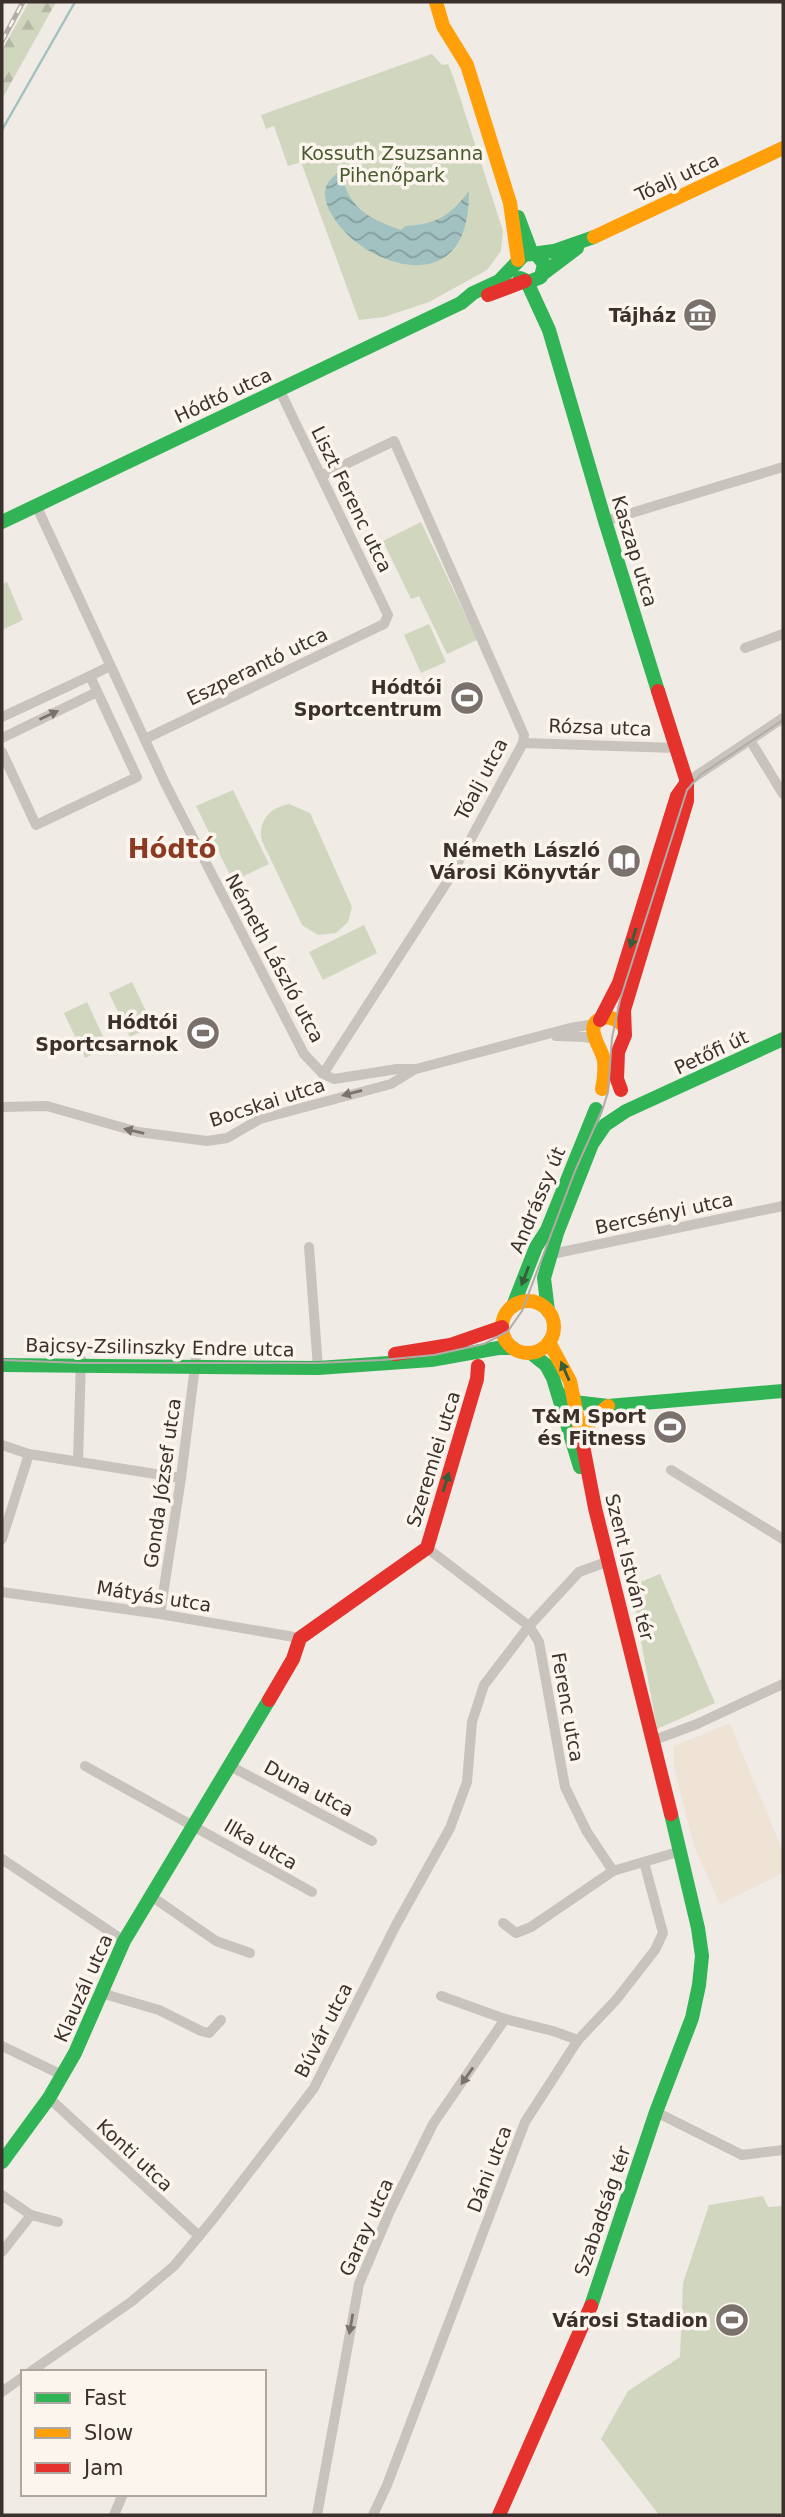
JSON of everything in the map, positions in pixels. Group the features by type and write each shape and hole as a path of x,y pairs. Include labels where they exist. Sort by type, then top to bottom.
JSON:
{"street":[{"path":"438,2 440,18 467,65 510,203 518,276 534,278 542,260 534,254 510,203"},
{"name":"Tóalj utca","path":"534,278 586,241 783,148"},
{"name":"Tóalj utca","path":"534,254 586,241"},
{"path":"517,262 524,255 534,254"},
{"name":"Hódtó utca","path":"2,522 279,389 388,340 499,281 517,262"},
{"name":"Hódtó utca","path":"461,303 469,303 534,278"},
{"name":"Kaszap utca","path":"534,278 687,782"},
{"name":"Liszt Ferenc utca","path":"279,389 388,615 384,624"},
{"name":"Tóalj utca","path":"321,476 394,441 524,735 523,743 449,879 323,1074"},
{"path":"606,521 783,467"},
{"name":"Németh László utca","path":"36,505 145,739 284,1018 304,1054 323,1074"},
{"name":"Eszperantó utca","path":"145,739 384,624"},
{"path":"745,648 783,634"},
{"path":"2,717 110,666"},
{"path":"2,752 36,825 137,777 90,676"},
{"path":"2,737 97,692"},
{"path":"687,782 687,801 624,1010 625,1035 618,1052 617,1079 626,1104 618,1116 603,1116 596,1109 595,1098 602,1089 603,1054 593,1034 619,983 677,796 687,782 783,718"},
{"path":"750,740 783,794"},
{"name":"Rózsa utca","path":"523,743 676,748"},
{"path":"598,1022 610,1017 623,1025"},
{"name":"Bocskai utca","path":"323,1074 334,1079 397,1069 416,1069 598,1022"},
{"name":"Bocskai utca","path":"538,1037 569,1036 596,1042"},
{"name":"Petőfi út","path":"618,1116 783,1039"},
{"path":"596,1042 607,1049 621,1044"},
{"name":"Bocskai utca","path":"2,1107 47,1106 138,1132 207,1141 227,1138 260,1119 391,1084 416,1069"},
{"path":"602,1089 611,1086 635,1098 655,1099"},
{"name":"Andrássy út","path":"513,1306 596,1109"},
{"name":"Andrássy út","path":"548,1311 544,1278 557,1233 592,1144 605,1125 618,1116"},
{"name":"Bercsényi utca","path":"552,1255 783,1206"},
{"name":"Bajcsy-Zsilinszky Endre utca","path":"309,1247 317,1363"},
{"path":"531,1353 549,1342 553,1326 548,1311 534,1302 526,1301 507,1311 502,1326 503,1336 513,1348 531,1353 545,1365 560,1394 572,1444 595,1508"},
{"name":"Bajcsy-Zsilinszky Endre utca","path":"317,1363 419,1351 472,1339 502,1326"},
{"name":"Szent István tér","path":"549,1342 570,1381 595,1508 652,1741"},
{"name":"Bajcsy-Zsilinszky Endre utca","path":"2,1364 317,1363 477,1359 498,1348 513,1348"},
{"name":"Bajcsy-Zsilinszky Endre utca","path":"2,1355 81,1363"},
{"name":"Szeremlei utca","path":"300,1637 427,1548 477,1379 477,1359"},
{"name":"Gonda József utca","path":"160,1614 196,1362"},
{"path":"78,1461 81,1363"},
{"path":"560,1394 574,1402 608,1406 783,1391"},
{"path":"583,1447 589,1422 608,1406"},
{"path":"2,1445 29,1454 181,1478"},
{"path":"2,1539 29,1454"},
{"path":"671,1471 783,1540"},
{"name":"Ferenc utca","path":"427,1548 528,1626 539,1642 565,1787 587,1832 612,1871"},
{"name":"Búvár utca","path":"33,2370 131,2302 174,2266 314,2088 396,1925 450,1828 467,1782 472,1722 484,1685 528,1626 579,1572 609,1561"},
{"name":"Mátyás utca","path":"2,1592 300,1637"},
{"name":"Klauzál utca","path":"2,2162 49,2098 75,2053 124,1941 293,1659 300,1637"},
{"path":"652,1741 697,1724 783,1684"},
{"name":"Szabadság tér","path":"499,2515 592,2303 656,2112 692,2018 699,1985 702,1956 698,1928 652,1741"},
{"path":"85,1766 194,1825"},
{"name":"Duna utca","path":"230,1766 372,1840"},
{"name":"Ilka utca","path":"194,1825 312,1892"},
{"path":"503,1923 516,1933 531,1927 612,1871 681,1851"},
{"path":"2,1859 124,1941"},
{"name":"Dáni utca","path":"373,2515 387,2485 525,2122 579,2040 655,1950 663,1933 644,1862"},
{"path":"151,1896 216,1941 250,1953"},
{"path":"101,1993 159,2010 209,2033 221,2020"},
{"path":"441,1996 505,2019 579,2040"},
{"name":"Garay utca","path":"317,2515 359,2284 390,2211 433,2124 505,2019"},
{"path":"2,2046 62,2075"},
{"name":"Konti utca","path":"49,2098 199,2236"},
{"path":"656,2112 742,2155 783,2150"},
{"path":"2,2195 32,2215 58,2222"},
{"path":"2,2252 32,2215"},
{"path":"2,2392 21,2378"},
{"path":"114,2515 122,2496"}],"green space":[{"path":"29,2 56,2 2,99 2,50"},
{"name":"Kossuth Zsuzsanna Pihenőpark","path":"432,54 442,65 448,64 454,79 503,231 501,251 487,270 429,302 384,317 359,320 301,162 288,166 274,126 266,129 261,115"},
{"path":"421,522 477,640 447,654 419,596 411,599 383,541"},
{"path":"7,582 23,620 2,630 2,585"},
{"path":"429,624 446,662 421,673 404,635"},
{"path":"233,790 269,864 233,881 196,806"},
{"path":"289,804 310,813 352,907 348,922 336,933 318,935 302,925 262,841 261,828 266,817 276,808"},
{"path":"364,925 377,953 323,980 309,952"},
{"path":"132,982 153,1026 130,1037 109,993"},
{"path":"87,1002 108,1047 85,1058 64,1013"},
{"path":"660,1574 715,1703 657,1729 631,1586"},
{"name":"Városi Stadion","path":"763,2196 768,2207 783,2206 783,2515 659,2515 601,2439 628,2391 680,2357 683,2283 709,2205"}],"shaded area":[{"path":"730,1723 783,1852 783,1873 720,1904 694,1846 674,1768 674,1746"}],"water":[{"path":"337,173 360,209 401,230 405,226 434,221 449,213 469,191 467,218 458,243 446,256 430,263 413,265 395,262 361,246 336,221 325,199 328,183"}],"waterway":[{"path":"2,130 75,2"}],"tram line":[{"path":"2,1360 81,1363 317,1363 382,1360 434,1355 484,1344 508,1331 522,1311 575,1171 603,1108 608,1092 612,1038 620,1000 687,790 700,775 783,720"}],"railway":[{"path":"2,41 23,2"}],"traffic: fast":[{"path":"518,217 532,254"},
{"path":"2,522 461,303 473,293 499,281 524,255 554,251 594,237"},
{"path":"544,273 577,248"},
{"path":"520,278 529,282 541,277 544,264 536,254"},
{"path":"527,282 549,330 658,691"},
{"path":"548,1311 544,1278 557,1233 592,1144 605,1125 626,1111 783,1039"},
{"path":"513,1306 596,1109"},
{"path":"2,1365 318,1368 431,1360 498,1348 513,1348"},
{"path":"531,1353 546,1365 553,1378 580,1467"},
{"path":"560,1394 574,1402 608,1406 783,1391"},
{"path":"2,2162 49,2098 75,2053 124,1941 269,1700"},
{"path":"591,2306 656,2112 692,2018 699,1985 702,1956 698,1928 671,1814"}],"traffic: slow":[{"path":"436,2 443,26 467,65 510,203 518,260"},
{"path":"594,237 783,148"},
{"path":"602,1089 604,1061 593,1032 594,1026 603,1018 614,1019 623,1025"},
{"path":"528,1301 538,1303 546,1309 552,1317 554,1327 552,1337 546,1345 538,1351 528,1353 518,1351 510,1345 504,1337 502,1327 504,1317 510,1309 518,1303 528,1301"},
{"path":"549,1342 570,1381 581,1435"},
{"path":"585,1440 589,1422 608,1406"}],"traffic: jam":[{"path":"488,295 525,281"},
{"path":"621,1090 617,1079 618,1052 625,1035 624,1010 687,801 687,782 658,691"},
{"path":"600,1020 619,983 677,796 687,782"},
{"path":"395,1354 450,1345 502,1327"},
{"path":"269,1700 293,1659 300,1638 427,1548 477,1379 478,1366"},
{"path":"581,1435 595,1508 671,1814"},
{"path":"499,2515 591,2306"}],"place":[{"name":"Tájház","path":"700,315"},
{"name":"Hódtói Sportcentrum","path":"467,698"},
{"name":"Németh László Városi Könyvtár","path":"624,861"},
{"name":"Hódtói Sportcsarnok","path":"203,1033"},
{"name":"T&M Sport és Fitness","path":"670,1427"},
{"name":"Városi Stadion","path":"732,2320"}],"district":[{"name":"Hódtó","path":"172,849"}]}
